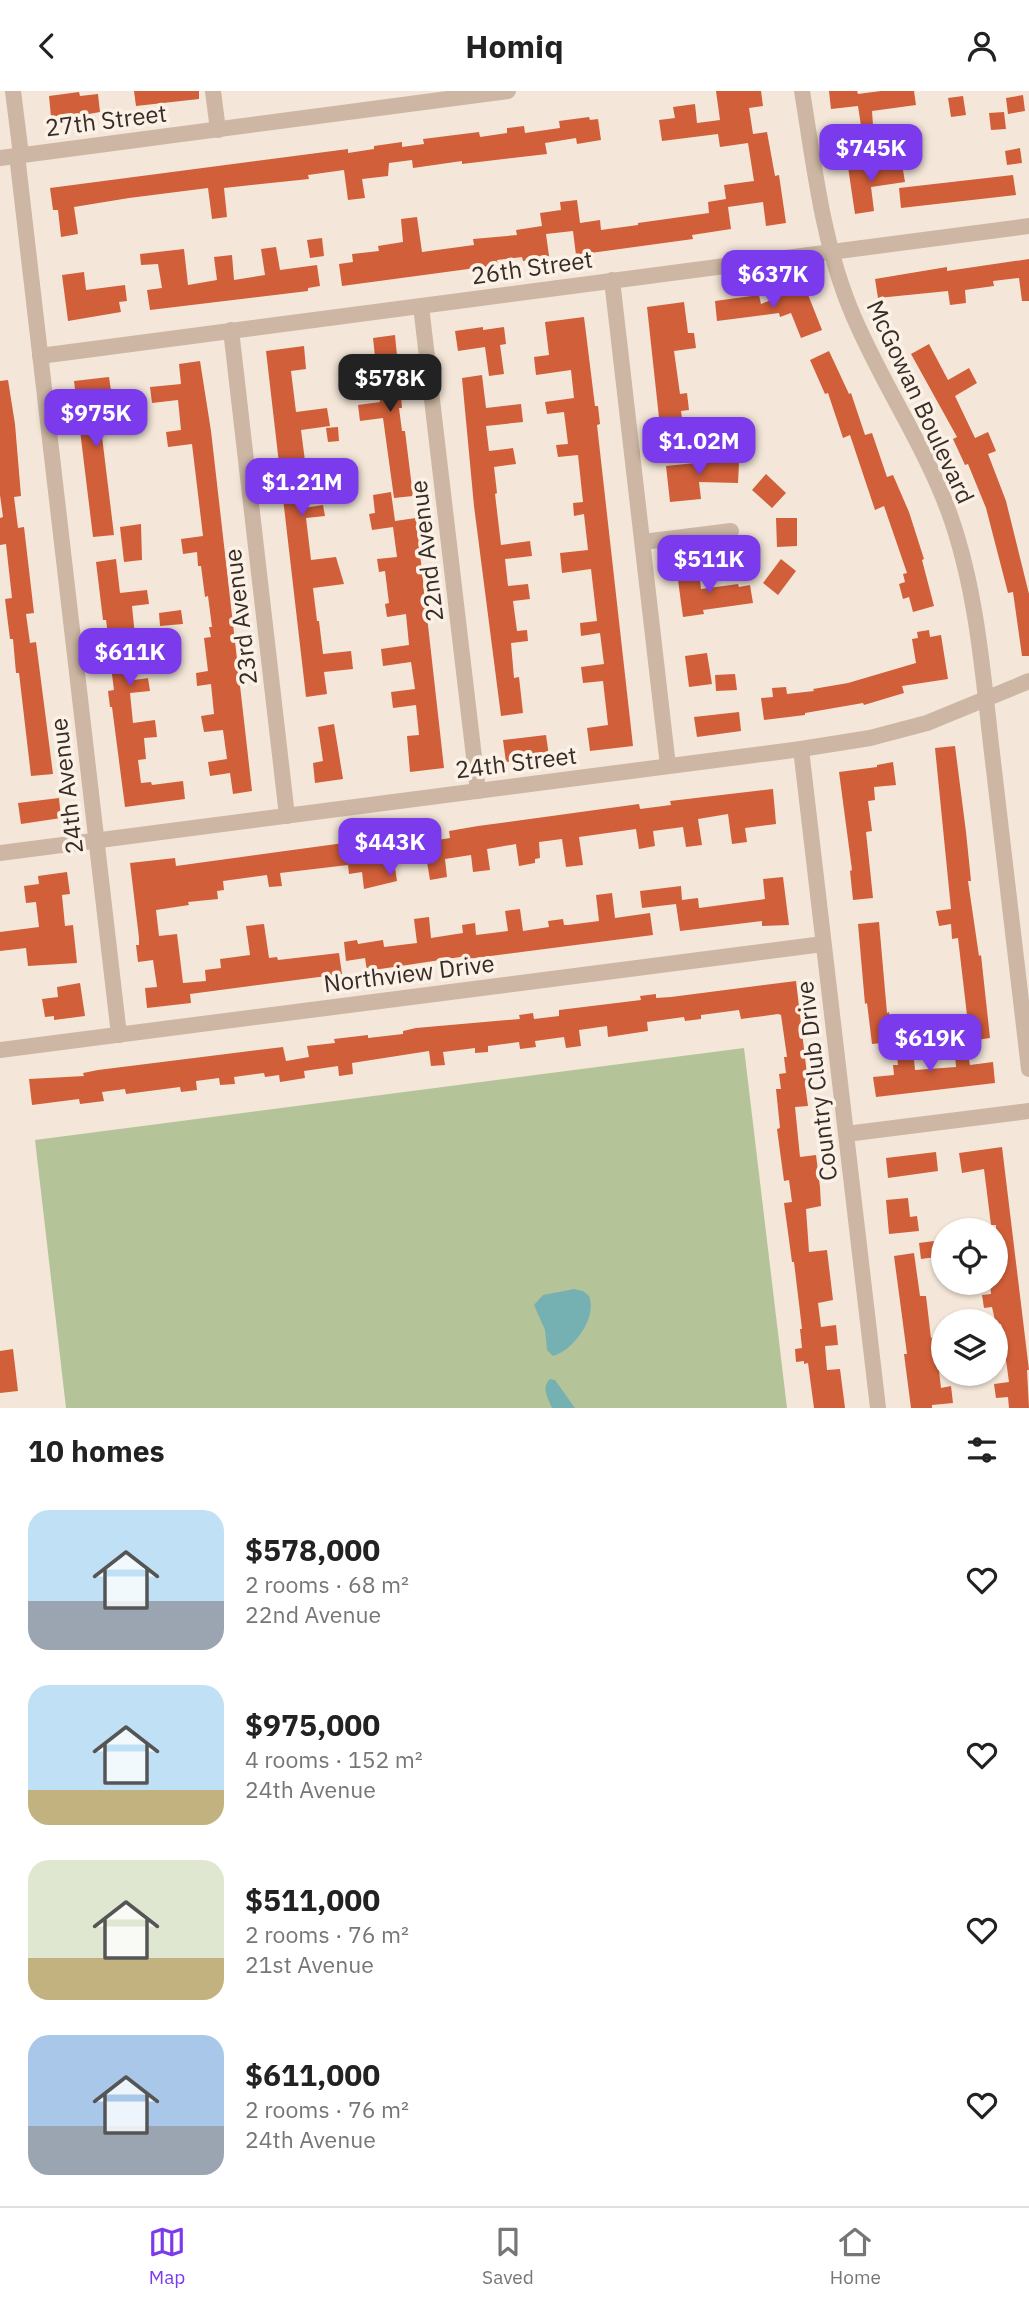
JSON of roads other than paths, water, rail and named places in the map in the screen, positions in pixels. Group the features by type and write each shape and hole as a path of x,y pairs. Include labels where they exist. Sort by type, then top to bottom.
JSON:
{"street":[{"name":"24th Avenue","path":"13,91 40,356 119,1035"},
{"path":"214,91 218,130"},
{"name":"27th Street","path":"0,158 508,91"},
{"name":"McGowan Boulevard","path":"802,91 819,196 831,251 849,307 874,362 924,455 951,518 970,588 986,700 1029,1069"},
{"name":"26th Street","path":"40,356 1029,226"},
{"path":"612,280 668,766"},
{"name":"22nd Avenue","path":"421,306 478,791"},
{"name":"23rd Avenue","path":"231,330 287,816"},
{"path":"643,542 731,531"},
{"name":"24th Street","path":"0,853 870,738 927,723 1029,681"},
{"name":"Country Club Drive","path":"801,749 878,1408"},
{"name":"Northview Drive","path":"0,1050 824,944"},
{"path":"846,1134 1029,1111"}],"water":[{"path":"574,1289 589,1296 590,1314 576,1340 561,1353 553,1356 547,1350 545,1330 534,1305 543,1295"},
{"path":"550,1379 555,1380 575,1408 552,1408 546,1389"}]}
